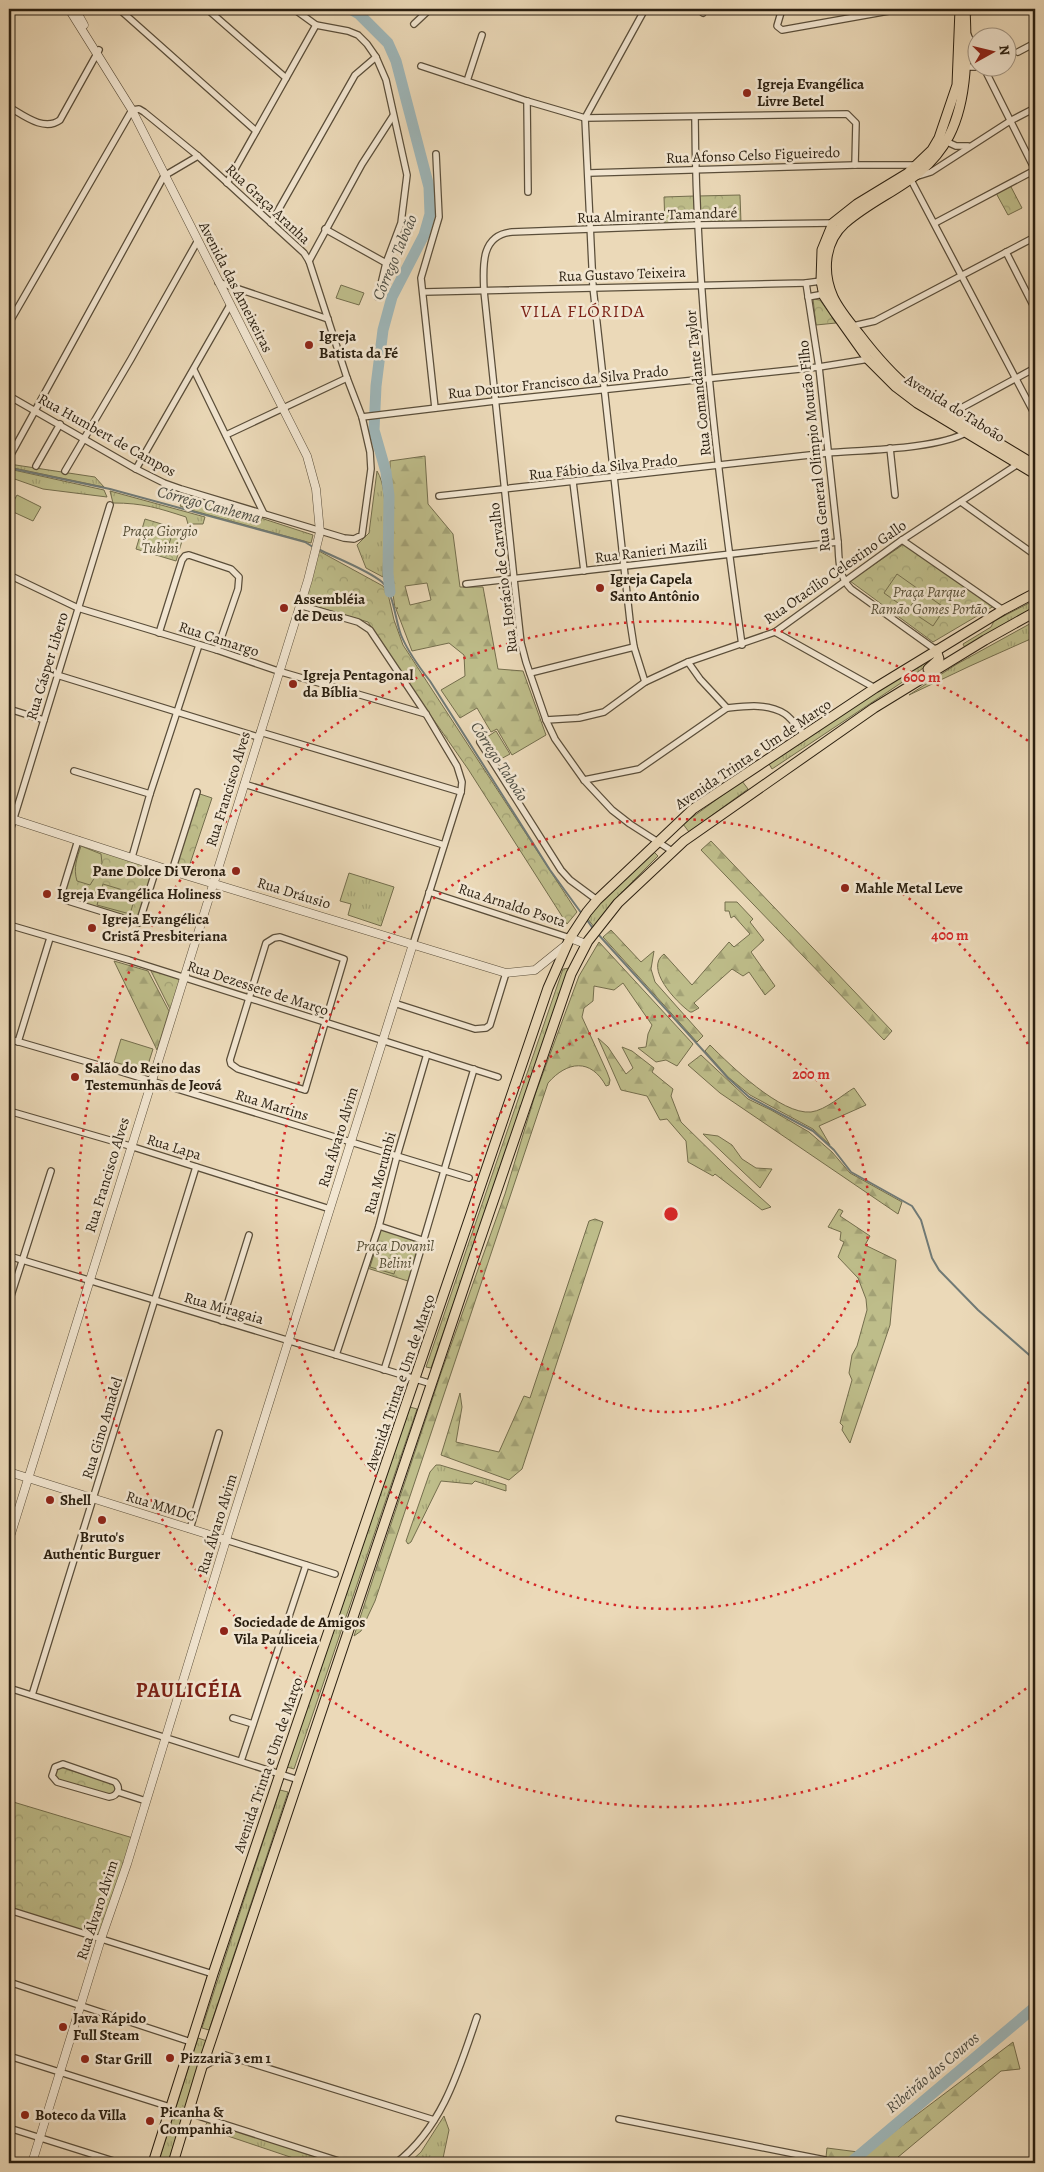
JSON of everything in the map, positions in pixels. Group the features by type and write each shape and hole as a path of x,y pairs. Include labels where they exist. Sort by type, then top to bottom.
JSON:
{"main road":[{"name":"Avenida do Taboão","path":"961,11 966,30 964,67 960,102 952,128 932,160 913,178 858,213 836,232 830,244 827,258 829,286 834,298 853,326 864,333 872,358 911,390 952,413 1035,465"},
{"name":"Avenida do Taboão","path":"961,11 958,74 953,101 939,138 932,150 917,165 888,186 851,208 833,223 822,250 821,281 824,294 896,388 917,403 1035,474"},
{"name":"Avenida Trinta e Um de Março","path":"153,2163 213,1974 280,1774 416,1380 548,988 568,942 579,923 597,900 693,809 804,734 936,650 1035,593"},
{"name":"Avenida Trinta e Um de Março","path":"173,2163 202,2067 551,1031 571,974 586,944 618,903 672,851 766,783 908,687 966,651 1035,612"},
{"path":"966,651 962,645 962,640 992,617"},
{"path":"908,687 915,678 937,663 939,657 936,650"}],"street":[{"name":"Avenida das Ameixeiras","path":"69,9 98,52"},
{"name":"Avenida das Ameixeiras","path":"75,9 103,62 132,110 197,242 301,442 312,474 320,532"},
{"path":"119,9 256,131"},
{"path":"207,9 286,78"},
{"path":"294,9 316,25 348,31 358,35 376,57 386,80 407,175 401,223 386,263 378,297"},
{"path":"414,24 430,9"},
{"path":"645,682 634,647 613,478 593,287 585,118 646,9"},
{"path":"782,9 777,26 779,30 900,9"},
{"path":"844,9 858,16"},
{"path":"961,11 975,9"},
{"path":"226,183 316,25"},
{"path":"467,81 482,36"},
{"path":"1018,52 1035,43"},
{"path":"9,107 44,124 55,124 60,120 98,52"},
{"path":"271,223 355,75 376,57"},
{"path":"421,66 585,118 847,114 856,123 855,165"},
{"path":"935,223 1035,170 987,78"},
{"path":"527,101 528,192"},
{"path":"1035,108 1010,121 931,172 913,178 961,276 1035,416"},
{"path":"9,323 132,110"},
{"name":"Rua Graça Aranha","path":"132,110 139,110 152,116 271,223 309,261 347,378 363,417 371,460 364,530"},
{"path":"309,261 362,164 394,116"},
{"name":"Rua Comandante Taylor","path":"695,117 700,284 729,554 742,645"},
{"path":"945,141 956,146 970,146"},
{"path":"435,408 421,278 439,217 436,154"},
{"path":"9,458 164,176 198,156"},
{"name":"Rua Afonso Celso Figueiredo","path":"589,173 855,165 917,165"},
{"name":"Rua Almirante Tamandaré","path":"488,247 492,240 504,233 697,225 833,223"},
{"path":"325,229 386,263"},
{"path":"853,326 875,321 1035,237"},
{"path":"64,471 85,438 197,242"},
{"name":"Rua Horácio de Carvalho","path":"488,247 484,258 484,292 523,652 546,720 567,758 584,780 612,810 672,851"},
{"path":"1006,252 1035,309"},
{"name":"Rua Gustavo Teixeira","path":"424,292 484,292 700,284 806,283 821,281"},
{"path":"218,282 328,319"},
{"name":"Rua General Olímpio Mourão Filho","path":"806,283 819,367 839,562 844,582"},
{"path":"808,297 824,294"},
{"path":"136,469 230,305"},
{"path":"864,333 875,321"},
{"name":"Rua Doutor Francisco da Silva Prado","path":"363,417 495,401 819,367 872,358"},
{"path":"952,413 1035,368"},
{"path":"194,370 264,514"},
{"path":"226,435 347,378"},
{"name":"Rua Humbert de Campos","path":"9,396 136,469 181,489 320,532 349,539 358,538 364,530"},
{"path":"36,466 60,424"},
{"name":"Rua Fábio da Silva Prado","path":"439,496 719,467 828,453 890,448 950,440 968,432"},
{"path":"890,448 895,495"},
{"name":"Rua Otacílio Celestino Gallo","path":"546,720 579,718 604,712 645,682 688,662 742,645 775,632 902,540 1018,464"},
{"path":"572,482 584,571"},
{"path":"961,502 1035,555"},
{"name":"Rua Cásper Libero","path":"9,834 11,818 44,720 110,505"},
{"name":"Rua Francisco Alves","path":"9,1540 130,1146 308,580 320,532"},
{"path":"902,540 1003,610"},
{"name":"Rua Ranieri Mazili","path":"466,584 838,542"},
{"path":"159,632 182,560 185,556 189,555 231,568 239,577 238,589 217,650"},
{"name":"Rua Camargo","path":"9,575 78,608 217,650 278,671 426,714"},
{"path":"844,582 936,650"},
{"path":"57,675 176,712 460,792 462,782 457,766 426,714 370,630 358,622 299,605"},
{"path":"775,632 876,688"},
{"path":"132,857 150,794 199,645"},
{"path":"530,673 634,647"},
{"path":"688,662 700,679 727,708"},
{"path":"584,780 639,769 727,708 752,705 774,709 786,714 804,734"},
{"path":"9,709 44,720"},
{"path":"480,742 561,870 570,880 597,900"},
{"path":"74,771 150,794"},
{"path":"244,784 444,845"},
{"path":"172,871 197,792"},
{"name":"Rua Álvaro Alvim","path":"32,2163 101,1939 167,1737 226,1540 279,1376 288,1340 460,792"},
{"name":"Rua Dráusio","path":"11,818 172,871 506,973 535,970 568,942"},
{"path":"78,840 62,892 63,898 66,900 139,923 157,866"},
{"name":"Rua Arnaldo Psota","path":"429,892 568,942 586,944"},
{"name":"Rua Dezessete de Março","path":"9,926 250,998 326,1024 498,1077"},
{"path":"280,937 344,959 326,1024 305,1090 238,1070 231,1064 230,1060 266,943 274,938 280,937"},
{"path":"18,1042 50,938"},
{"path":"394,1003 475,1029 486,1028 490,1025 506,973"},
{"name":"Rua Martins","path":"9,1039 469,1178"},
{"name":"Rua Morumbi","path":"336,1355 379,1226 427,1054"},
{"path":"384,1370 425,1241 443,1170 474,1069"},
{"name":"Rua Lapa","path":"9,1111 130,1146 330,1209"},
{"name":"Rua Gino Amadel","path":"32,1696 196,1167"},
{"path":"9,1302 51,1171"},
{"path":"379,1226 425,1241"},
{"path":"222,1321 249,1235"},
{"name":"Rua Miragaia","path":"9,1256 432,1384"},
{"path":"190,1529 219,1433"},
{"name":"Rua MMDC","path":"9,1472 334,1574"},
{"path":"241,1761 306,1565"},
{"path":"9,1688 299,1780"},
{"path":"233,1718 253,1724"},
{"path":"63,1764 114,1782 119,1788 118,1792 116,1795 109,1797 57,1782 52,1776 55,1767 63,1764"},
{"path":"118,1792 146,1800"},
{"path":"9,1910 213,1974"},
{"path":"9,1982 191,2042"},
{"path":"396,2163 410,2152 428,2132 451,2086 477,2017"},
{"path":"202,2067 225,2055 434,2120"},
{"path":"9,2056 170,2107"},
{"path":"189,2113 345,2163"},
{"path":"619,2118 828,2161"},
{"path":"9,2128 120,2163"},
{"path":"94,2163 96,2156"}],"green space":[{"path":"1010,185 1022,208 1008,215 996,193"},
{"path":"740,195 741,223 698,224 698,196"},
{"path":"694,196 695,224 665,225 664,197"},
{"path":"341,285 364,293 359,305 336,298"},
{"path":"813,299 820,300 836,323 816,325"},
{"path":"425,456 428,504 453,534 460,587 483,587 498,669 523,671 546,735 512,755 497,729 491,732 477,708 460,718 441,690 465,676 464,655 449,643 412,651 396,609 398,608 395,608 390,574 392,564 390,461","holes":["427,583 431,600 410,605 405,586"]},
{"path":"9,464 95,477 104,487 9,467"},
{"path":"9,469 104,490 107,497 43,489 9,477"},
{"path":"377,471 384,493 385,507 383,577 366,568 357,545 369,533"},
{"path":"110,491 205,517 203,524 188,524 186,517 150,507 113,503"},
{"path":"187,494 313,535 311,543 187,509 180,506"},
{"path":"17,495 41,507 33,521 9,510"},
{"name":"Praça Giorgio Tubini","path":"145,519 185,531 176,561 136,549"},
{"path":"150,531 171,538 167,550 146,544"},
{"name":"Praça Parque Ramão Gomes Portão","path":"904,544 994,606 933,642 850,581"},
{"path":"319,551 383,586 388,594 394,620 403,645 577,912 567,924 468,769 368,622 301,602"},
{"path":"897,574 921,591 908,610 884,593"},
{"path":"922,592 945,608 933,626 909,610"},
{"path":"1035,600 1035,609 965,648 963,644 991,627 994,621"},
{"path":"1035,621 1035,637 909,695 957,664"},
{"path":"930,656 934,661 772,769 769,764"},
{"path":"496,731 510,754 497,761 484,739"},
{"path":"742,781 748,789 689,832 683,824"},
{"path":"200,794 212,798 188,870 176,866"},
{"path":"711,841 892,1031 884,1040 701,850"},
{"path":"79,843 151,868 152,876 139,921 63,898"},
{"path":"81,846 101,854 102,863 90,885 77,881 76,863"},
{"path":"654,852 658,856 613,901 594,927 588,919 595,909"},
{"path":"349,873 394,887 381,926 348,915 351,904 340,901"},
{"path":"103,884 136,894 130,914 97,905"},
{"path":"725,902 737,902 753,919 750,922 764,940 751,952 775,986 765,995 749,972 743,976 732,969 694,1003 699,1008 690,1012 677,1001 664,984 658,968 659,960 664,954 692,985 729,942 734,947 750,934 734,916 731,918 729,911 725,911"},
{"path":"611,930 641,962 654,951 651,969 655,982 703,1036 697,1042 603,937"},
{"path":"599,942 693,1044 677,1066 666,1060 656,1062 638,1048 646,1047 652,1025 623,983 614,990 594,986 593,1001 584,1008 582,1017 607,1072 610,1080 609,1085 606,1086 593,1071 586,1067 578,1066 563,1070 548,1083 375,1601 361,1631 354,1636 441,1373 505,1194 536,1092 579,976"},
{"path":"114,961 148,971 169,1011 157,1050"},
{"path":"570,968 431,1368 426,1367 563,969"},
{"path":"150,969 180,979 171,1011"},
{"path":"598,1038 608,1047 626,1074 633,1068 622,1047 632,1051 654,1068 652,1072 673,1089 671,1096 681,1122 771,1207 762,1210 715,1174 713,1176 688,1162 686,1141 667,1119 660,1120 647,1096 621,1090"},
{"path":"121,1039 153,1049 146,1071 114,1062"},
{"path":"710,1045 743,1076 785,1106 799,1111 817,1111 854,1088 866,1105 819,1126 830,1145 813,1129 750,1095 728,1077 705,1051"},
{"path":"701,1055 748,1099 809,1132 832,1152 850,1173 902,1202 898,1214 720,1093 688,1065"},
{"path":"703,1134 718,1136 732,1145 742,1159 756,1168 772,1169 760,1188"},
{"path":"839,1209 843,1211 840,1216 870,1236 865,1245 896,1260 890,1325 850,1443 840,1423 852,1380 849,1373 852,1355 857,1346 867,1310 866,1299 858,1278 838,1257 844,1242 840,1240 841,1232 828,1227"},
{"path":"595,1219 603,1222 522,1469 509,1480 441,1455 460,1393 462,1407 456,1442 499,1452 524,1396 530,1398 589,1221"},
{"name":"Praça Dovanil Belini","path":"380,1228 423,1241 411,1282 367,1268"},
{"path":"374,1254 398,1261 394,1274 370,1267"},
{"path":"410,1407 417,1409 294,1769 287,1767"},
{"path":"436,1465 506,1485 506,1491 475,1481 472,1484 441,1481 411,1542 408,1544 406,1541 430,1472"},
{"path":"57,1766 117,1785 114,1796 54,1778"},
{"path":"280,1790 288,1792 209,2030 202,2028"},
{"path":"10,1801 133,1838 101,1937 9,1909"},
{"path":"198,2038 207,2041 168,2163 158,2163"},
{"path":"1013,2042 1020,2069 1001,2071 891,2163 837,2163 826,2157 827,2148 866,2153"},
{"path":"444,2116 449,2130 442,2163 409,2163 421,2152"},
{"path":"208,2121 336,2163 308,2163 204,2128"}],"waterway":[{"name":"Córrego Taboão","path":"350,9 359,14 388,43 396,61 429,187 430,214 424,235 392,297 383,330 376,386 374,430 386,472 389,496 388,573 390,592"},
{"name":"Córrego Canhema","path":"9,468 110,489 305,542 313,547"},
{"name":"Córrego Taboão","path":"318,549 369,573 386,587 392,600 401,635 410,653 430,681 550,870 582,914"},
{"name":"Córrego Taboão","path":"587,920 594,930"},
{"name":"Córrego Taboão","path":"597,933 728,1078 749,1097 813,1131 834,1150 851,1172 912,1206 921,1220 932,1258 939,1270 978,1310 1035,1360"},
{"name":"Ribeirão dos Couros","path":"850,2163 1035,2007"}],"place":[{"name":"Igreja Evangélica Livre Betel","path":"747,93"},
{"name":"Igreja Batista da Fé","path":"309,345"},
{"name":"Igreja Capela Santo Antônio","path":"600,588"},
{"name":"Assembléia de Deus","path":"284,608"},
{"name":"Igreja Pentagonal da Bíblia","path":"293,684"},
{"name":"Pane Dolce Di Verona","path":"236,871"},
{"name":"Mahle Metal Leve","path":"845,888"},
{"name":"Igreja Evangélica Holiness","path":"47,894"},
{"name":"Igreja Evangélica Cristã Presbiteriana","path":"92,928"},
{"name":"Salão do Reino das Testemunhas de Jeová","path":"75,1077"},
{"name":"Shell","path":"50,1500"},
{"name":"Bruto's Authentic Burguer","path":"102,1520"},
{"name":"Sociedade de Amigos Vila Pauliceia","path":"224,1631"},
{"name":"Java Rápido Full Steam","path":"63,2027"},
{"name":"Pizzaria 3 em 1","path":"170,2058"},
{"name":"Star Grill","path":"85,2059"},
{"name":"Boteco da Villa","path":"25,2115"},
{"name":"Picanha & Companhia","path":"150,2121"}],"district":[{"name":"VILA FLÓRIDA","path":"583,311"},
{"name":"PAULICÉIA","path":"189,1690"}]}
